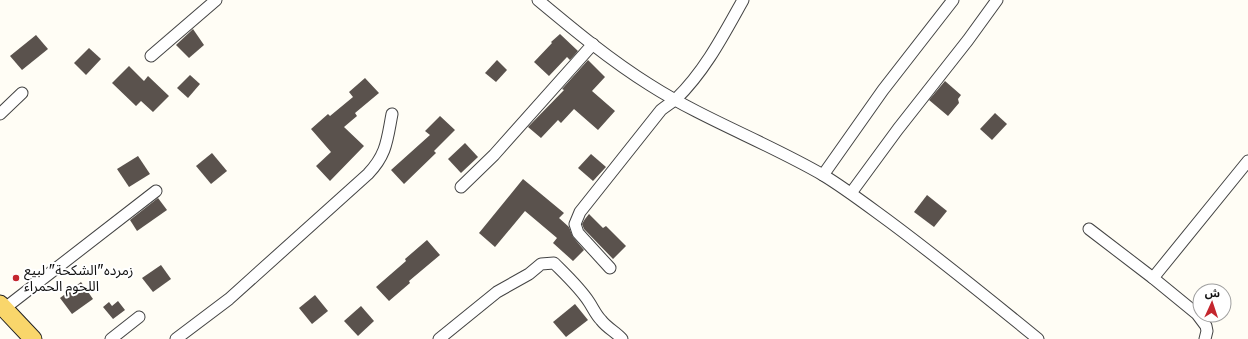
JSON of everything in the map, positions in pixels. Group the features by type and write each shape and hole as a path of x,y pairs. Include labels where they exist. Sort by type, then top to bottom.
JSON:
{"main road":[{"path":"2,306 33,339"}],"street":[{"path":"151,56 216,0"},
{"path":"538,0 593,44 650,85 697,112 823,175 851,193 939,258 1038,339"},
{"path":"610,268 578,233 575,224 580,212 661,110 675,100 705,63 744,0"},
{"path":"823,175 883,90 953,0"},
{"path":"851,193 997,0"},
{"path":"461,187 494,155 593,44"},
{"path":"0,114 22,93"},
{"path":"176,339 229,299 377,165 383,154 392,114"},
{"path":"1153,278 1248,161"},
{"path":"2,306 156,191"},
{"path":"1089,229 1197,314 1206,326 1207,331 1205,339"},
{"path":"439,339 497,292 529,274 541,264 554,263 589,302 603,323 618,334 622,339"},
{"path":"111,339 139,317"}],"building":[{"path":"193,29 204,45 189,58 176,45"},
{"path":"560,34 578,51 570,60 567,57 549,76 534,62"},
{"path":"36,35 48,49 22,70 10,56"},
{"path":"89,48 101,59 86,75 74,63"},
{"path":"497,60 507,70 496,82 485,73"},
{"path":"588,60 605,77 592,91 615,111 598,130 574,109 561,123 558,120 541,138 528,127 564,90 562,89"},
{"path":"129,66 144,81 148,76 169,96 153,112 141,101 136,106 112,83"},
{"path":"190,75 200,84 188,98 177,88"},
{"path":"365,78 379,93 355,113 357,116 344,127 364,146 330,181 316,166 331,152 311,129 328,114 330,116 353,97 349,92"},
{"path":"945,81 961,95 958,99 959,103 948,116 929,100"},
{"path":"995,113 1007,124 992,140 980,129"},
{"path":"440,116 455,130 434,151 436,153 404,184 391,170 430,135 425,131"},
{"path":"465,143 478,157 461,173 448,159"},
{"path":"212,153 227,171 211,184 196,166"},
{"path":"591,154 606,167 593,181 578,168"},
{"path":"138,156 150,174 129,187 117,169"},
{"path":"523,179 564,213 559,218 569,227 573,237 584,250 573,261 553,243 557,238 525,211 495,247 479,233"},
{"path":"927,195 947,211 934,227 914,212"},
{"path":"158,198 167,210 137,231 130,220"},
{"path":"589,214 603,228 606,226 626,246 613,259 584,229 582,224"},
{"path":"427,240 440,255 409,281 410,283 389,301 376,287 406,261 405,259"},
{"path":"161,265 171,279 153,292 142,278"},
{"path":"81,282 93,299 72,314 60,298"},
{"path":"315,295 328,311 312,324 299,308"},
{"path":"118,301 125,310 113,319 103,307 109,302 112,306"},
{"path":"575,304 588,320 566,337 553,322"},
{"path":"361,306 374,321 358,336 344,321"}],"place":[{"name":"زمرده\"الشكحة\" لبيع اللحوم الحمراء","path":"16,278"}]}
